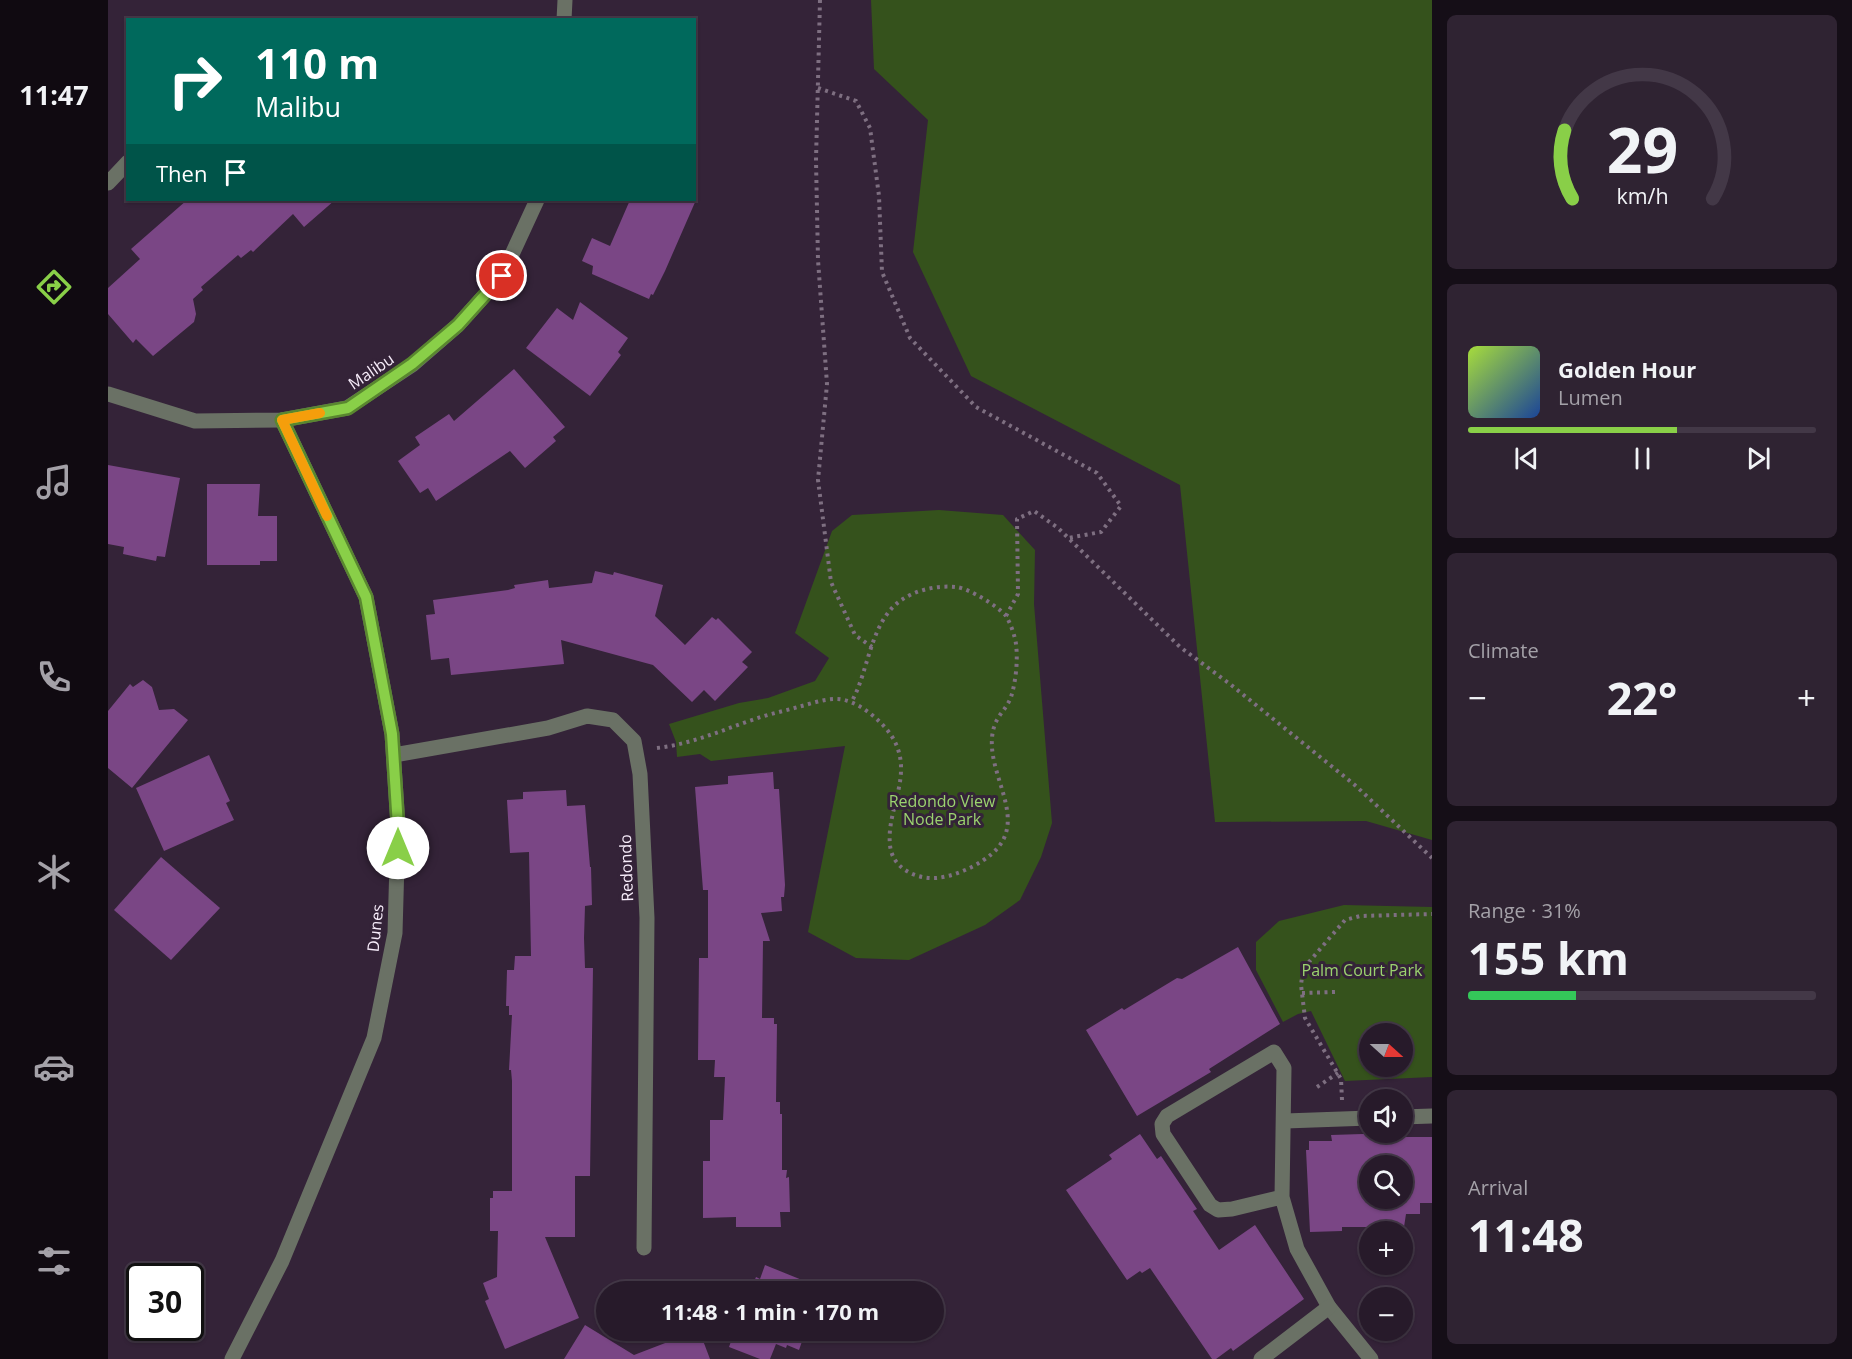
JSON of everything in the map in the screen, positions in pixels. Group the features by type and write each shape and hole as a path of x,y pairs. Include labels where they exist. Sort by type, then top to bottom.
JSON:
{"street":[{"path":"564,18 565,0"},
{"path":"108,183 126,164"},
{"name":"Malibu","path":"108,394 195,421 282,420 348,408 412,364 458,325 502,276 537,201"},
{"name":"Dunes","path":"232,1359 282,1261 374,1038 395,933 398,826 394,755 366,597 282,420"},
{"name":"Redondo","path":"394,755 548,728 587,716 614,720 634,741 640,774 647,918 644,1248"},
{"path":"1282,1197 1218,1210 1210,1205 1163,1134 1162,1124 1167,1116 1274,1052 1284,1068 1285,1121 1282,1197 1297,1249 1329,1307 1371,1359"},
{"path":"1413,1117 1432,1116"},
{"path":"1285,1121 1359,1118"},
{"path":"1261,1359 1329,1307"}],"path":[{"path":"820,0 818,260 827,384 818,480 831,582 855,635 872,647"},
{"path":"818,88 856,101 870,128 879,196 882,272 910,338 976,407 1097,473 1121,506 1101,532 1067,538"},
{"path":"1006,616 1018,594 1017,519 1034,512 1067,538 1180,647 1230,684 1356,786 1432,858"},
{"path":"636,750 682,745 756,719 818,702 835,699 852,701 890,733 898,747 902,764 890,844 895,861 915,876 936,878 978,863 996,852 1007,832 1008,824 1003,789 995,766 994,727 1011,698 1016,670 1016,642 1006,616 980,597 958,587 918,591 899,601 887,614 876,634 860,687 852,701"},
{"path":"1344,1119 1341,1079 1305,1018 1302,969 1345,921 1360,916 1432,914"},
{"path":"1302,993 1336,992"},
{"path":"1317,1087 1338,1073"}],"green space":[{"path":"871,0 1432,0 1432,840 1366,821 1215,822 1180,485 971,376 913,252 928,120 874,69"},
{"name":"Redondo View Node Park","path":"939,510 1003,515 1035,550 1034,604 1052,823 1041,857 1020,900 985,925 909,960 856,958 808,932 845,746 711,761 700,754 677,757 676,742 669,724 739,703 768,698 815,681 829,658 795,633 832,531 852,515"},
{"name":"Palm Court Park","path":"1344,905 1432,907 1432,1077 1345,1081 1311,1011 1298,1014 1283,1022 1256,970 1256,942 1279,921"}],"building":[{"path":"186,201 334,201 304,227 293,214 253,252 251,250 241,258 238,255 201,287 203,290 193,299 196,314 194,322 153,356 136,339 133,343 108,314 108,288 140,259 131,249"},
{"path":"630,201 696,201 665,271 649,299 592,274 593,266 582,261 592,238 610,246"},
{"path":"580,302 628,338 618,352 621,355 590,396 526,348 557,308 573,320"},
{"path":"514,369 565,427 553,437 556,441 525,468 510,451 436,501 428,488 420,493 398,461 420,445 415,437 449,414 454,421"},
{"path":"108,465 180,478 165,557 157,556 156,561 123,554 124,547 108,544"},
{"path":"207,484 260,484 258,516 277,516 277,561 260,561 260,565 207,565"},
{"path":"595,571 613,575 614,572 663,585 655,616 685,645 712,617 716,620 718,618 752,652 742,662 748,667 715,701 704,690 692,702 653,665 561,640 564,664 451,675 449,658 431,660 426,615 435,614 433,600 508,590 515,588 514,585 548,580 549,588 592,583"},
{"path":"143,680 152,687 159,710 174,709 188,720 132,788 108,768 108,711 130,684 133,687"},
{"path":"209,755 230,801 226,803 234,820 164,851 136,788"},
{"path":"773,772 774,789 779,789 785,885 784,897 781,897 782,911 761,913 770,941 763,941 762,1018 774,1018 774,1024 777,1024 776,1102 780,1102 780,1114 782,1114 782,1170 787,1170 786,1178 789,1177 790,1212 780,1212 781,1227 736,1227 736,1217 703,1218 703,1161 710,1161 710,1120 723,1120 725,1077 714,1077 715,1060 698,1060 699,958 708,958 708,890 703,890 695,787 728,784 728,776"},
{"path":"566,790 567,806 585,805 591,867 592,905 585,906 584,938 585,968 593,968 590,1176 575,1176 575,1237 545,1237 579,1318 505,1349 485,1301 489,1299 483,1283 497,1277 498,1231 490,1231 490,1198 493,1198 493,1191 512,1191 512,1081 511,1070 509,1070 512,1015 509,1015 509,1006 506,1006 507,970 514,970 515,956 531,956 529,852 510,853 507,800 523,799 523,792"},
{"path":"161,857 220,908 171,960 114,910"},
{"path":"1238,947 1280,1024 1209,1069 1211,1072 1137,1116 1086,1030 1122,1008 1124,1010 1177,978 1182,979"},
{"path":"1140,1134 1157,1159 1161,1156 1197,1209 1193,1211 1219,1250 1255,1225 1304,1299 1233,1351 1231,1348 1216,1359 1212,1359 1150,1268 1142,1273 1140,1271 1127,1280 1066,1190 1112,1159 1109,1155"},
{"path":"1359,1134 1359,1143 1413,1143 1413,1137 1432,1137 1432,1203 1420,1203 1420,1214 1406,1214 1405,1221 1359,1221 1359,1227 1342,1227 1342,1231 1310,1232 1306,1150 1309,1150 1309,1141 1332,1141 1331,1135"},
{"path":"765,1265 805,1281 754,1281 756,1277 760,1279"},
{"path":"585,1325 596,1332 596,1341 611,1341 634,1355 670,1341 703,1341 710,1359 564,1359"},
{"path":"731,1341 802,1341 799,1350 787,1345 786,1348 776,1344 770,1359 760,1359 729,1347"}],"slow traffic":[{"path":"320,413 282,420 327,516"}],"route":[{"path":"398,848 392,734 366,597 282,420 348,408 412,364 458,325 502,276"}]}
